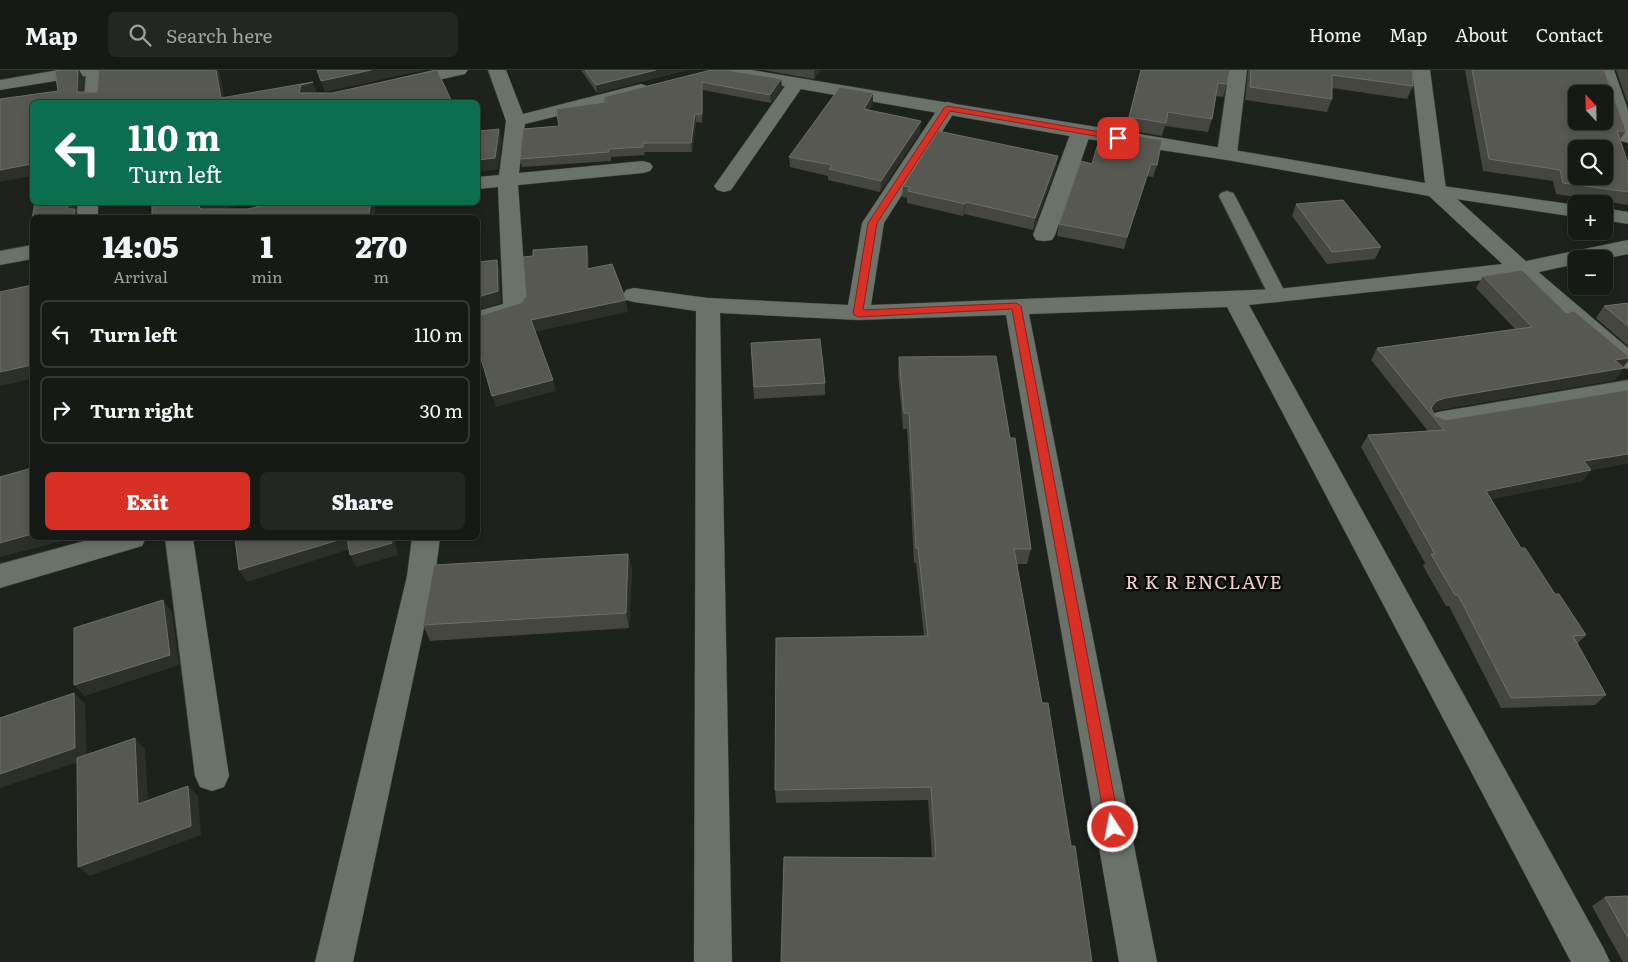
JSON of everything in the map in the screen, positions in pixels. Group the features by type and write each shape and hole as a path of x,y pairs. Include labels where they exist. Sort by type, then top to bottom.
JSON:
{"street":[{"path":"0,85 94,70 93,100"},
{"path":"381,87 459,70"},
{"path":"480,317 515,308 508,180 516,121 497,70"},
{"path":"1227,154 1238,70"},
{"path":"1422,70 1436,191 1521,269 1628,361"},
{"path":"1605,70 1628,137"},
{"path":"713,71 1227,154 1436,191 1568,209"},
{"path":"724,186 796,84"},
{"path":"516,121 658,85"},
{"path":"858,314 873,223 948,108"},
{"path":"1044,235 1082,132"},
{"path":"480,183 643,167"},
{"path":"1613,216 1628,218"},
{"path":"634,295 708,305 858,314 1016,306 1234,299 1278,296 1521,269 1628,247"},
{"path":"0,258 30,252"},
{"path":"1234,299 1591,962"},
{"path":"708,305 713,962"},
{"path":"1016,306 1138,962"},
{"path":"1438,421 1628,389"},
{"path":"0,576 125,540"},
{"path":"179,540 212,776"},
{"path":"334,962 421,576 426,540"}],"lane":[{"path":"1227,196 1278,296"}],"building":[{"path":"78,70 77,92 97,92 99,70 216,70 221,98 313,82 301,85 299,93 332,93 437,70 451,100 30,100 30,164 0,170 0,99 58,91 55,71"},
{"path":"317,70 371,70 321,81"},
{"path":"585,70 656,70 596,85"},
{"path":"711,70 727,70 781,79 770,95 702,82 702,114 695,114 691,143 643,143 643,147 609,149 609,152 520,159 523,129 559,126 556,109 607,102 604,97"},
{"path":"1141,70 1230,70 1227,84 1218,83 1212,119 1168,112 1166,123 1129,117"},
{"path":"1251,70 1412,70 1413,86 1332,75 1332,99 1250,87"},
{"path":"1472,70 1604,70 1609,85 1568,85 1568,130 1613,130 1613,95 1626,131 1617,131 1628,163 1628,192 1577,185 1613,185 1613,140 1568,140 1568,184 1563,183 1560,170 1489,159"},
{"path":"840,87 873,93 864,109 921,121 881,181 829,169 832,165 789,157"},
{"path":"499,129 495,158 480,160 480,131"},
{"path":"938,131 1058,156 1035,218 908,191 910,187 903,186"},
{"path":"1101,133 1124,137 1125,134 1162,140 1157,165 1151,164 1127,237 1059,224 1081,161 1092,164"},
{"path":"1343,200 1381,247 1332,252 1296,204"},
{"path":"34,205 67,205 69,209 75,209 74,215 33,215"},
{"path":"152,205 201,205 199,207 201,209 248,209 264,205 370,205 369,215 152,215"},
{"path":"587,246 587,269 612,264 626,300 531,320 553,380 492,396 480,355 480,315 521,303 526,296 523,257 533,256 533,250"},
{"path":"497,260 498,291 480,296 480,262"},
{"path":"1522,270 1566,313 1574,311 1628,356 1628,358 1615,360 1624,368 1445,398 1436,401 1431,408 1435,416 1446,420 1628,390 1628,454 1584,461 1591,470 1486,491 1521,548 1525,548 1555,594 1559,594 1586,635 1573,636 1606,695 1511,698 1458,595 1455,595 1431,554 1435,554 1368,435 1444,430 1377,348 1532,327 1483,276"},
{"path":"30,285 30,365 0,372 0,292"},
{"path":"1628,303 1628,326 1604,306"},
{"path":"820,339 825,383 754,387 751,343"},
{"path":"996,356 1010,438 1015,438 1031,549 1014,549 1042,703 1048,703 1071,846 1075,846 1092,962 781,962 784,857 936,858 931,787 775,790 776,638 928,636 918,548 916,548 909,413 904,413 899,357"},
{"path":"30,469 30,535 0,543 0,477"},
{"path":"235,540 338,540 239,570"},
{"path":"347,540 391,540 392,543 350,555"},
{"path":"628,554 626,613 423,625 434,565"},
{"path":"163,600 170,655 74,685 74,628"},
{"path":"74,693 75,748 0,774 0,718"},
{"path":"135,738 138,804 188,786 191,826 78,867 77,758"},
{"path":"1628,896 1628,938 1605,897"}],"district":[{"name":"R K R ENCLAVE","path":"1204,582"}],"route":[{"path":"1113,827 1016,306 858,314 873,223 948,108 1118,138"}]}
